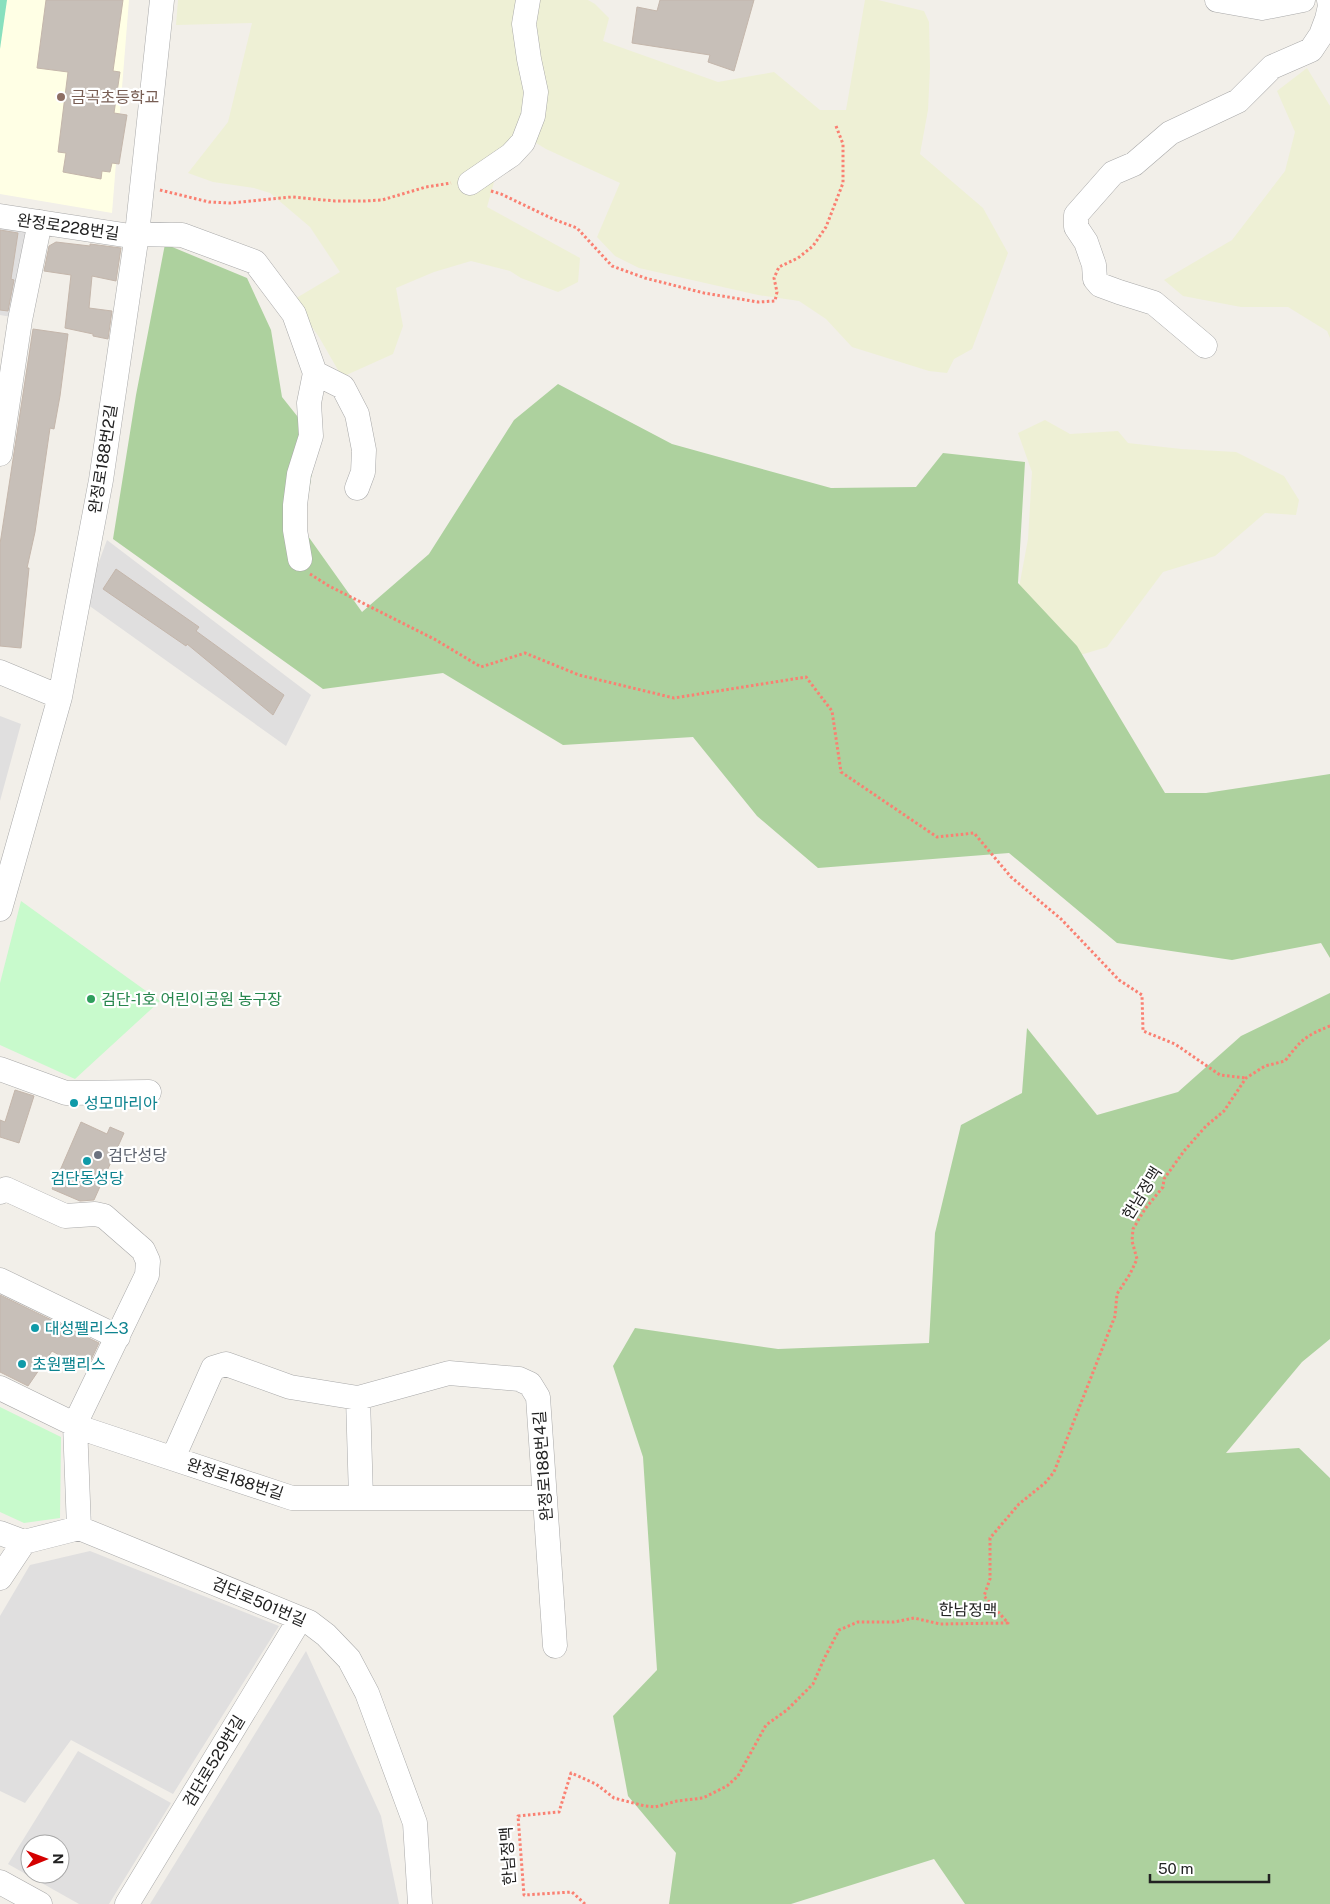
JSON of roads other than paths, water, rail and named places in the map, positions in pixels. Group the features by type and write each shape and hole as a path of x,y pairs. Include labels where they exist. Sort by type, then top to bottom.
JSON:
{"street":[{"name":"완정로188번2길","path":"0,909 60,698 101,480 137,235 162,0"},
{"path":"470,183 511,155 523,142 533,116 536,92 524,24 528,0"},
{"path":"1217,0 1262,8 1303,0"},
{"path":"1206,346 1154,303 1100,285 1095,279 1094,265 1086,242 1076,227 1076,215 1113,173 1134,164 1170,133 1238,101 1272,67 1311,50 1321,36 1330,6 1329,0"},
{"name":"완정로228번길","path":"0,216 137,235 182,235 255,262 294,314 315,374"},
{"path":"0,454 10,319 40,222"},
{"path":"300,559 295,530 295,505 298,474 311,436 309,404 315,374 343,387 357,414 364,450 363,472 357,488"},
{"path":"0,672 60,698"},
{"path":"0,1069 66,1093 149,1092"},
{"path":"0,1192 6,1189 65,1216 95,1214 104,1216 143,1250 148,1261 147,1276 75,1424 79,1528 24,1542 0,1532"},
{"path":"0,1280 118,1337"},
{"name":"완정로188번4길","path":"173,1458 213,1368 226,1364 290,1387 358,1398 450,1373 519,1379 530,1384 538,1397 556,1646"},
{"name":"완정로188번길","path":"0,1388 75,1424 292,1498 545,1498"},
{"path":"358,1398 361,1498"},
{"name":"검단로501번길","path":"79,1528 309,1622 326,1635 350,1659 367,1693 415,1822 420,1904"},
{"path":"0,1578 24,1542"},
{"name":"검단로529번길","path":"127,1904 300,1619"},
{"path":"0,1882 40,1904"}],"place":[{"name":"금곡초등학교","path":"61,97"},
{"name":"검단-1호 어린이공원 농구장","path":"91,999"},
{"name":"성모마리아","path":"74,1103"},
{"name":"검단성당","path":"98,1155"},
{"name":"검단동성당","path":"87,1161"},
{"name":"대성펠리스3","path":"35,1328"},
{"name":"초원팰리스","path":"22,1364"}]}
